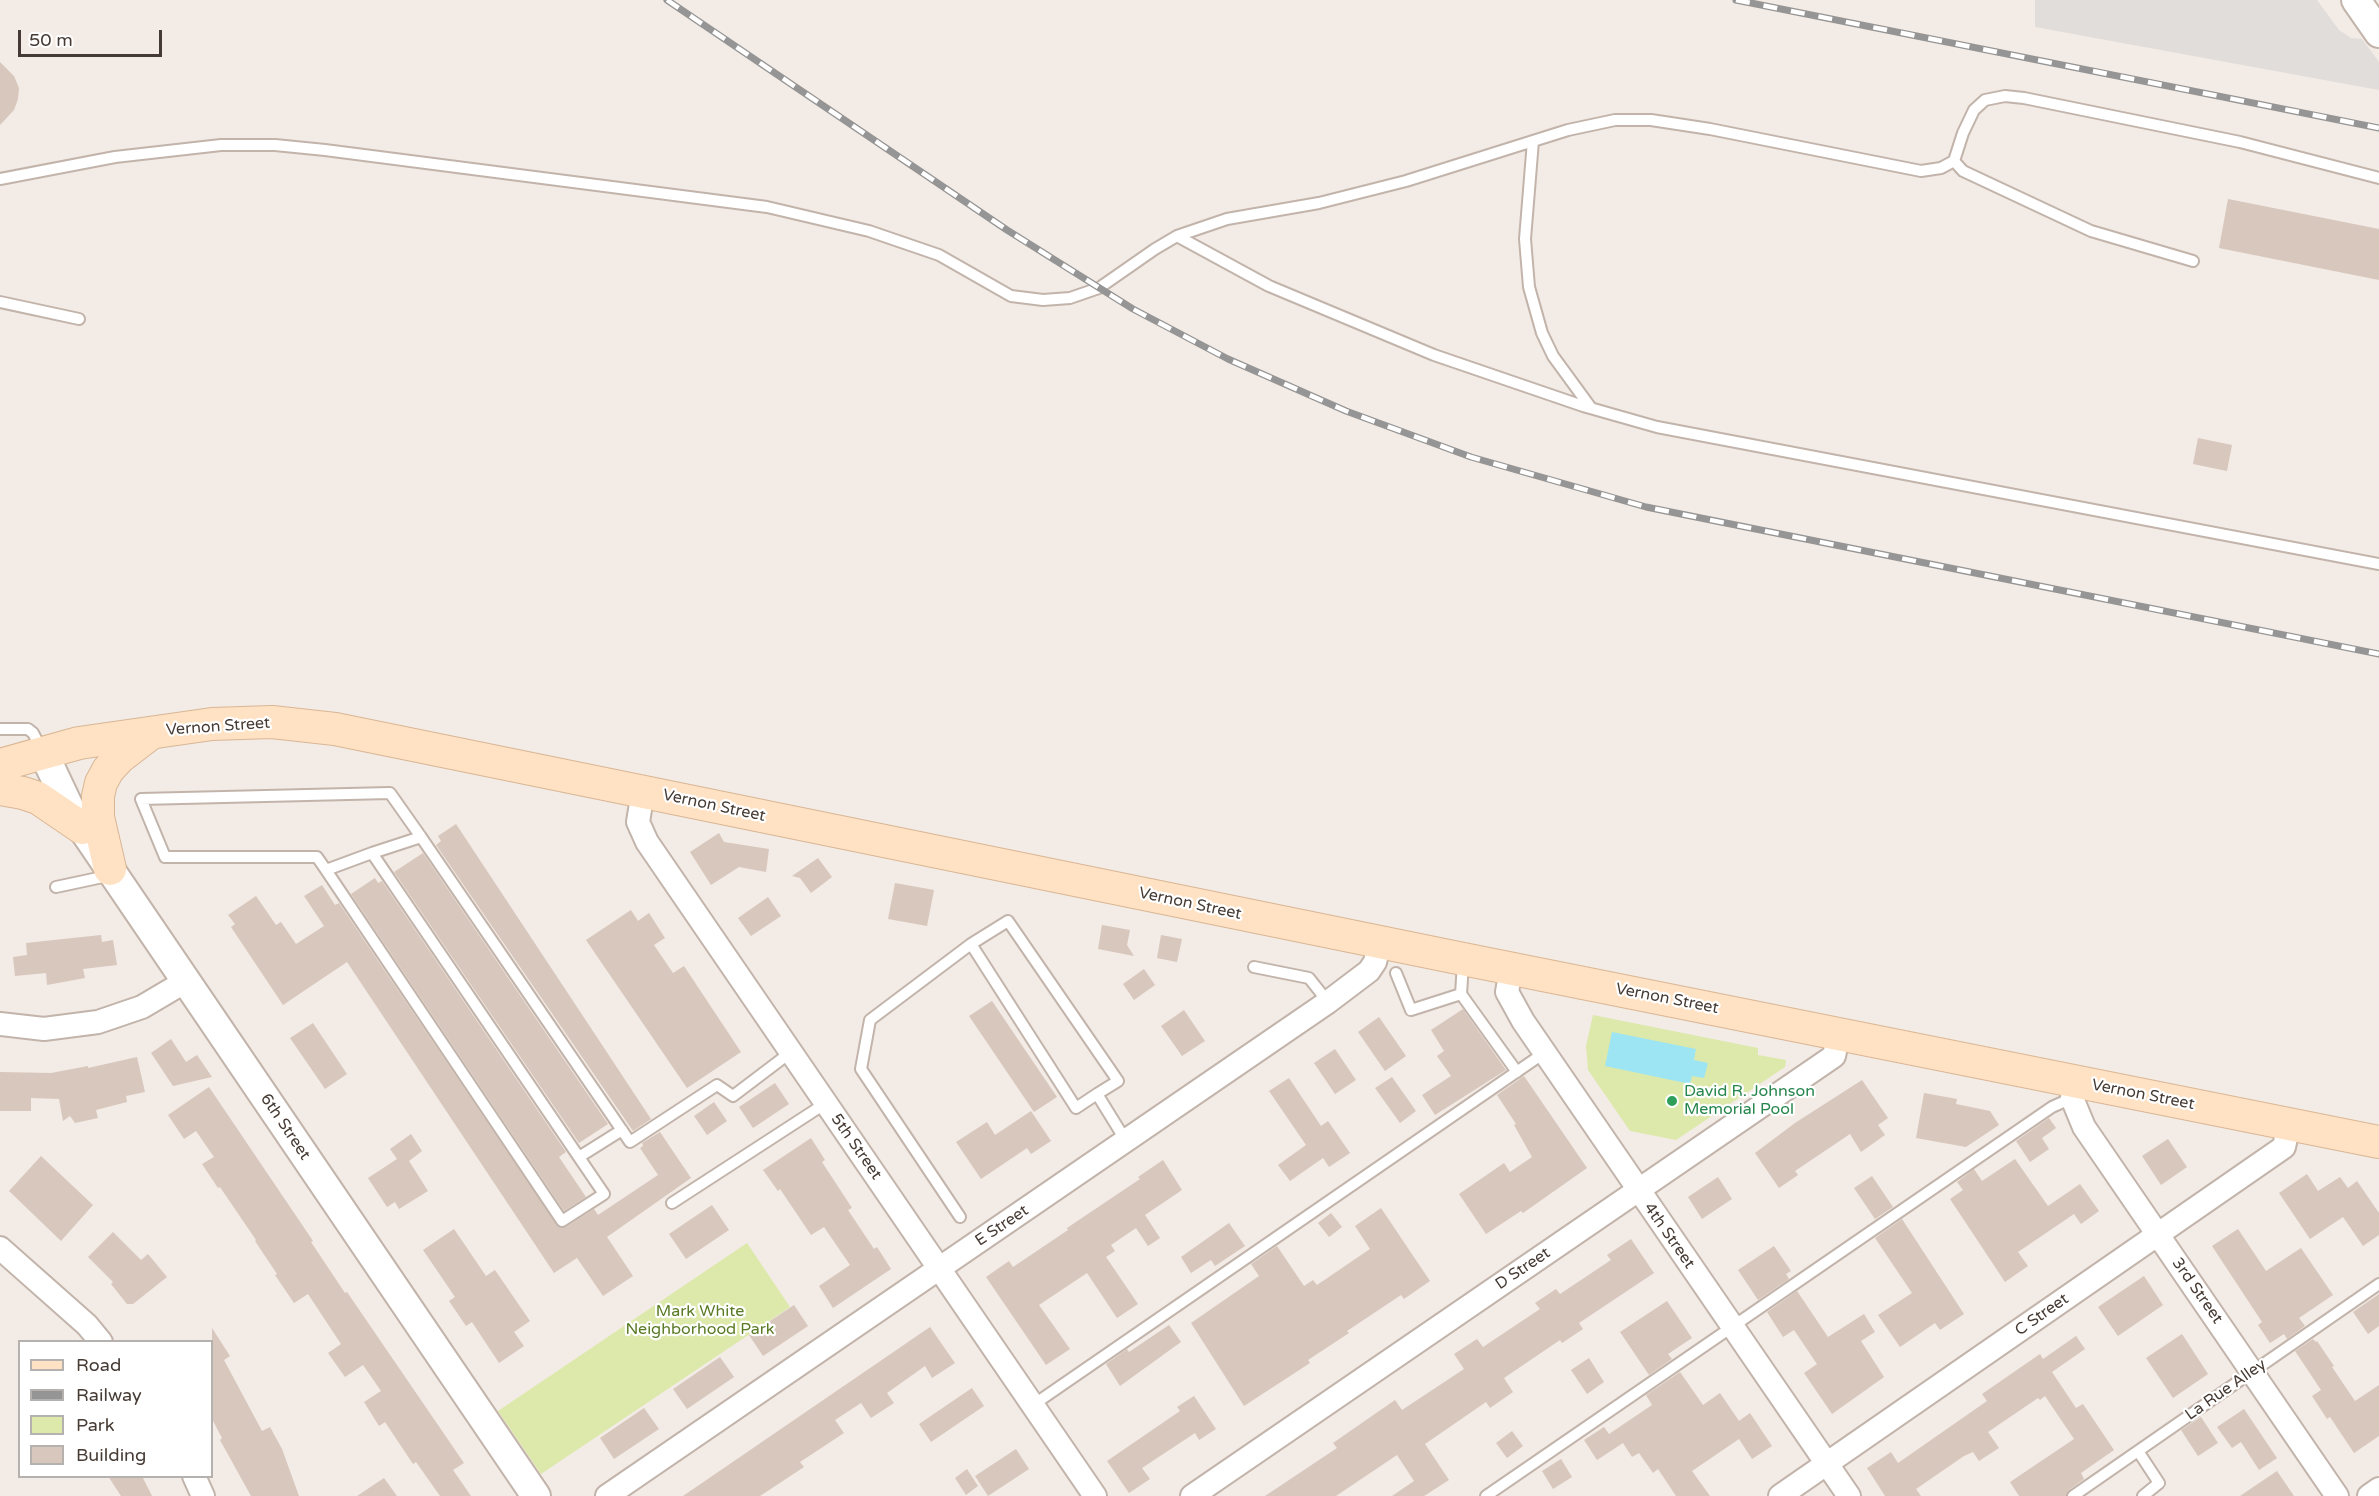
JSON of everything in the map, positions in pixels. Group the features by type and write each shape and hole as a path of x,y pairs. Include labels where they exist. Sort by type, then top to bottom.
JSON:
{"main road":[{"name":"Vernon Street","path":"0,765 79,743 212,724 272,722 335,729 1511,969 1839,1033 2077,1090 2289,1124 2379,1142"},
{"path":"111,872 98,818 98,796 101,783 108,770 120,757 152,733"},
{"path":"0,789 38,798 82,828"}],"street":[{"path":"2356,0 2379,33"},
{"name":"6th Street","path":"43,752 82,828 111,872 536,1496"},
{"name":"5th Street","path":"642,791 638,814 641,832 1095,1496"},
{"name":"E Street","path":"607,1496 1328,1002 1369,971 1375,962 1380,942"},
{"name":"4th Street","path":"1511,969 1508,992 1523,1021 1849,1496"},
{"path":"0,1024 44,1029 98,1022 142,1007 186,981"},
{"name":"D Street","path":"1192,1496 1834,1056 1839,1033"},
{"name":"3rd Street","path":"2077,1090 2084,1127 2337,1496"},
{"name":"C Street","path":"1780,1496 2284,1147 2289,1124"},
{"path":"0,1248 87,1325 100,1340"},
{"path":"195,1478 203,1496"},
{"path":"2369,1496 2379,1489"}],"lane":[{"path":"1954,161 1974,110 1985,100 2005,96 2240,142 2379,178"},
{"path":"0,179 115,158 221,145 275,145 325,150 767,207 869,231 939,255 1011,296 1043,300 1070,298 1099,288 1177,236 1227,219 1319,203 1406,181 1568,130 1615,120 1651,120 1710,129 1921,171 1941,168 1954,161"},
{"path":"1533,141 1524,239 1529,287 1542,333 1553,356 1592,408"},
{"path":"1954,161 1963,171 2091,231 2193,261"},
{"path":"1177,236 1269,286 1434,355 1592,408 1657,427 2379,564"},
{"path":"0,302 79,319"},
{"path":"0,729 28,729 33,733 43,752"},
{"path":"372,853 604,1194 562,1221 317,857 165,857 141,799 390,793 630,1142 717,1085 733,1096 791,1052"},
{"path":"326,870 421,837"},
{"path":"56,887 111,872"},
{"path":"960,1217 861,1069 870,1020 971,944 1008,921 1118,1082 1076,1108 971,944"},
{"path":"1463,959 1461,994 1517,1072"},
{"path":"1254,967 1309,978 1328,1002"},
{"path":"1396,973 1411,1010 1461,994"},
{"path":"1033,1405 1544,1053"},
{"path":"1486,1496 2077,1090"},
{"path":"1097,1094 1126,1141"},
{"path":"672,1203 826,1103"},
{"path":"579,1157 622,1130"},
{"name":"La Rue Alley","path":"2073,1496 2379,1284"},
{"path":"2138,1451 2159,1483 2143,1496"}],"green space":[{"name":"David R. Johnson Memorial Pool","path":"1593,1015 1758,1048 1758,1055 1786,1060 1785,1067 1676,1140 1630,1131 1588,1070 1586,1046"},
{"name":"Mark White Neighborhood Park","path":"747,1243 790,1307 541,1474 498,1411"}],"shaded area":[{"path":"2035,0 2317,0 2339,30 2351,38 2362,39 2379,62 2379,90 2035,27"}],"water":[{"path":"1612,1032 1696,1049 1694,1060 1708,1063 1704,1078 1692,1076 1690,1084 1605,1066"}],"building":[{"path":"0,62 14,76 19,88 14,110 0,125"},
{"path":"2228,199 2379,229 2379,280 2219,248"},
{"path":"2198,438 2232,445 2227,471 2193,464"},
{"path":"456,824 651,1119 633,1131 436,845 441,841 438,836"},
{"path":"719,833 724,842 769,849 766,872 739,867 711,885 690,852"},
{"path":"423,853 608,1124 579,1143 394,872"},
{"path":"818,858 832,877 811,893 800,878 792,876"},
{"path":"375,878 378,883 382,881 566,1152 559,1157 586,1197 564,1211 351,894"},
{"path":"895,883 934,890 927,926 888,919"},
{"path":"322,885 335,905 339,903 558,1227 566,1227 594,1209 598,1215 658,1175 640,1148 643,1146 642,1143 660,1132 691,1178 607,1237 633,1276 603,1296 577,1258 554,1273 347,962 283,1005 231,927 235,924 228,915 256,896 276,925 281,922 296,944 324,926 304,896"},
{"path":"768,897 781,916 751,936 738,918"},
{"path":"631,910 638,921 649,913 665,938 654,945 673,973 684,966 741,1052 687,1088 586,940"},
{"path":"1102,925 1130,930 1127,945 1134,956 1098,949"},
{"path":"101,935 102,942 113,940 117,965 83,969 85,978 47,985 46,973 15,976 13,957 27,955 26,943"},
{"path":"1161,935 1182,939 1177,962 1157,958"},
{"path":"1144,969 1155,985 1134,1000 1123,984"},
{"path":"992,1001 1057,1097 1034,1112 969,1016"},
{"path":"1463,1009 1506,1070 1435,1115 1422,1095 1451,1076 1437,1056 1444,1051 1431,1030"},
{"path":"1184,1010 1205,1041 1182,1056 1161,1026"},
{"path":"1379,1017 1406,1056 1385,1071 1358,1032"},
{"path":"313,1023 347,1074 325,1089 290,1038"},
{"path":"171,1039 186,1062 197,1055 212,1077 173,1086 151,1053"},
{"path":"1335,1049 1356,1080 1335,1094 1314,1063"},
{"path":"137,1057 145,1092 126,1096 127,1102 96,1110 98,1118 75,1123 70,1116 63,1121 59,1099 31,1098 31,1111 0,1111 0,1072 51,1073 88,1066 88,1068"},
{"path":"1524,1076 1587,1168 1523,1213 1521,1211 1486,1234 1459,1194 1504,1163 1510,1172 1532,1157 1514,1125 1516,1124 1497,1095"},
{"path":"1392,1077 1416,1111 1400,1123 1375,1088"},
{"path":"1289,1078 1321,1126 1328,1121 1350,1153 1329,1167 1323,1158 1290,1181 1278,1165 1306,1145 1269,1091"},
{"path":"1862,1080 1888,1118 1878,1125 1885,1135 1861,1152 1850,1134 1795,1171 1798,1175 1779,1188 1755,1153 1795,1123"},
{"path":"775,1083 789,1104 753,1128 739,1107"},
{"path":"209,1087 313,1241 311,1242 345,1293 347,1292 464,1463 453,1470 471,1496 440,1496 416,1462 413,1464 385,1422 379,1426 364,1402 381,1391 363,1365 345,1377 328,1353 341,1344 308,1294 294,1303 275,1275 277,1274 256,1240 202,1164 214,1157 196,1131 184,1139 168,1115"},
{"path":"1924,1093 1957,1099 1956,1104 1990,1111 1999,1125 1966,1147 1916,1138"},
{"path":"714,1102 727,1121 707,1135 694,1116"},
{"path":"1031,1111 1051,1141 1031,1154 1027,1148 981,1179 956,1142 987,1122 995,1135"},
{"path":"2049,1118 2056,1128 2042,1138 2049,1149 2030,1162 2016,1141"},
{"path":"411,1134 422,1151 409,1161 428,1191 399,1209 395,1202 387,1207 368,1178 397,1159 390,1149"},
{"path":"811,1138 825,1160 822,1162 852,1208 848,1210 874,1249 877,1247 891,1269 833,1308 819,1286 850,1265 824,1227 811,1235 780,1189 778,1191 763,1170"},
{"path":"2168,1139 2187,1167 2161,1185 2142,1156"},
{"path":"41,1156 93,1205 61,1241 9,1191"},
{"path":"2015,1159 2048,1206 2080,1184 2099,1211 2081,1224 2074,1214 2018,1252 2028,1266 2005,1282 1950,1199 1963,1190 1957,1182 1974,1169 1982,1181"},
{"path":"1163,1160 1182,1190 1145,1215 1160,1238 1148,1246 1136,1228 1111,1245 1115,1251 1106,1257 1138,1304 1117,1318 1087,1273 1039,1305 1070,1349 1046,1365 986,1277 1009,1261 1013,1267 1140,1179 1138,1177"},
{"path":"2307,1174 2318,1191 2340,1177 2348,1188 2357,1181 2379,1213 2379,1235 2363,1246 2343,1217 2310,1239 2279,1193"},
{"path":"1872,1176 1893,1207 1875,1219 1854,1188"},
{"path":"1718,1177 1732,1199 1702,1219 1688,1197"},
{"path":"712,1205 729,1230 686,1259 669,1234"},
{"path":"1381,1208 1430,1281 1404,1299 1401,1295 1347,1331 1349,1333 1308,1360 1310,1363 1244,1406 1191,1323 1259,1276 1251,1264 1277,1246 1304,1286 1313,1280 1317,1285 1370,1249 1355,1226"},
{"path":"1331,1213 1342,1227 1329,1237 1318,1223"},
{"path":"1902,1219 1964,1314 1940,1330 1935,1323 1900,1347 1878,1315 1912,1293 1875,1238"},
{"path":"1229,1223 1245,1246 1215,1266 1211,1260 1191,1273 1181,1257"},
{"path":"454,1229 486,1276 495,1270 530,1321 514,1332 524,1346 499,1363 472,1322 466,1326 449,1301 455,1297 423,1250"},
{"path":"2238,1229 2266,1271 2301,1248 2333,1295 2299,1318 2305,1326 2287,1339 2284,1334 2270,1343 2258,1325 2262,1322 2212,1246"},
{"path":"113,1232 141,1260 148,1254 167,1277 133,1304 127,1304 111,1284 113,1282 88,1257"},
{"path":"1631,1239 1654,1273 1579,1323 1583,1329 1562,1343 1560,1340 1504,1378 1513,1392 1490,1408 1486,1402 1425,1444 1449,1480 1424,1496 1392,1496 1414,1481 1397,1455 1336,1496 1265,1496 1337,1448 1333,1443 1395,1400 1402,1410 1464,1369 1454,1354 1477,1339 1483,1347 1540,1309 1535,1303 1556,1289 1560,1294 1611,1260 1607,1255"},
{"path":"1774,1246 1791,1271 1786,1274 1789,1279 1758,1300 1738,1270"},
{"path":"2144,1276 2163,1305 2118,1336 2098,1307"},
{"path":"1797,1291 1828,1337 1864,1314 1875,1332 1861,1341 1884,1377 1832,1414 1804,1373 1817,1364 1794,1330 1783,1337 1767,1312"},
{"path":"2379,1294 2379,1326 2368,1334 2353,1312"},
{"path":"1667,1301 1692,1338 1668,1354 1672,1359 1649,1375 1620,1332"},
{"path":"794,1305 808,1326 763,1356 749,1335"},
{"path":"1169,1325 1181,1342 1120,1386 1106,1364 1127,1349 1129,1352"},
{"path":"930,1327 955,1363 932,1378 925,1366 887,1393 894,1403 871,1418 861,1403 835,1420 844,1433 800,1462 804,1467 760,1496 683,1496"},
{"path":"212,1328 230,1356 224,1360 262,1431 270,1427 282,1449 299,1496 251,1496 220,1440 222,1438 213,1421"},
{"path":"2182,1334 2208,1374 2173,1398 2146,1358"},
{"path":"2076,1336 2085,1349 2052,1372 2076,1408 2083,1404 2114,1450 2081,1473 2084,1479 2069,1490 2066,1496 2019,1496 2010,1482 2074,1439 2045,1396 2040,1400 2038,1398 1988,1432 1999,1448 1979,1461 1973,1452 1964,1456 1916,1489 1921,1496 1885,1496 1867,1468 1891,1452 1898,1463 1987,1401 1982,1394 2040,1354 2043,1359"},
{"path":"2313,1339 2317,1341 2334,1366 2332,1367 2355,1401 2379,1385 2379,1436 2354,1453 2330,1417 2327,1419 2312,1396 2321,1390 2295,1351"},
{"path":"720,1357 734,1377 687,1409 673,1389"},
{"path":"1589,1358 1604,1382 1587,1394 1571,1370"},
{"path":"1680,1372 1703,1405 1720,1393 1739,1421 1750,1413 1772,1446 1752,1459 1739,1439 1692,1471 1710,1496 1676,1496 1658,1469 1653,1473 1639,1453 1632,1457 1623,1443 1597,1460 1584,1440 1604,1427 1609,1434 1652,1405 1646,1395"},
{"path":"972,1388 984,1406 931,1442 919,1424"},
{"path":"1194,1396 1216,1429 1199,1440 1195,1433 1142,1468 1150,1479 1129,1493 1107,1461 1180,1411 1177,1407"},
{"path":"644,1408 659,1429 614,1459 600,1438"},
{"path":"2244,1409 2277,1458 2259,1470 2241,1442 2232,1448 2217,1427"},
{"path":"2201,1417 2218,1443 2198,1456 2181,1430"},
{"path":"1512,1431 1523,1446 1507,1458 1496,1443"},
{"path":"1016,1449 1029,1469 988,1496 975,1476"},
{"path":"1561,1459 1572,1477 1553,1489 1542,1471"},
{"path":"967,1469 978,1486 966,1495 955,1478"},
{"path":"2277,1471 2294,1496 2240,1496"},
{"path":"109,1478 143,1478 152,1496 121,1496"},
{"path":"384,1478 397,1496 357,1496"}],"railway":[{"path":"667,0 1007,230 1133,309 1228,359 1346,411 1471,457 1646,507 2379,654"},
{"path":"1736,0 2379,128"}],"place":[{"name":"David R. Johnson Memorial Pool","path":"1672,1101"}]}
